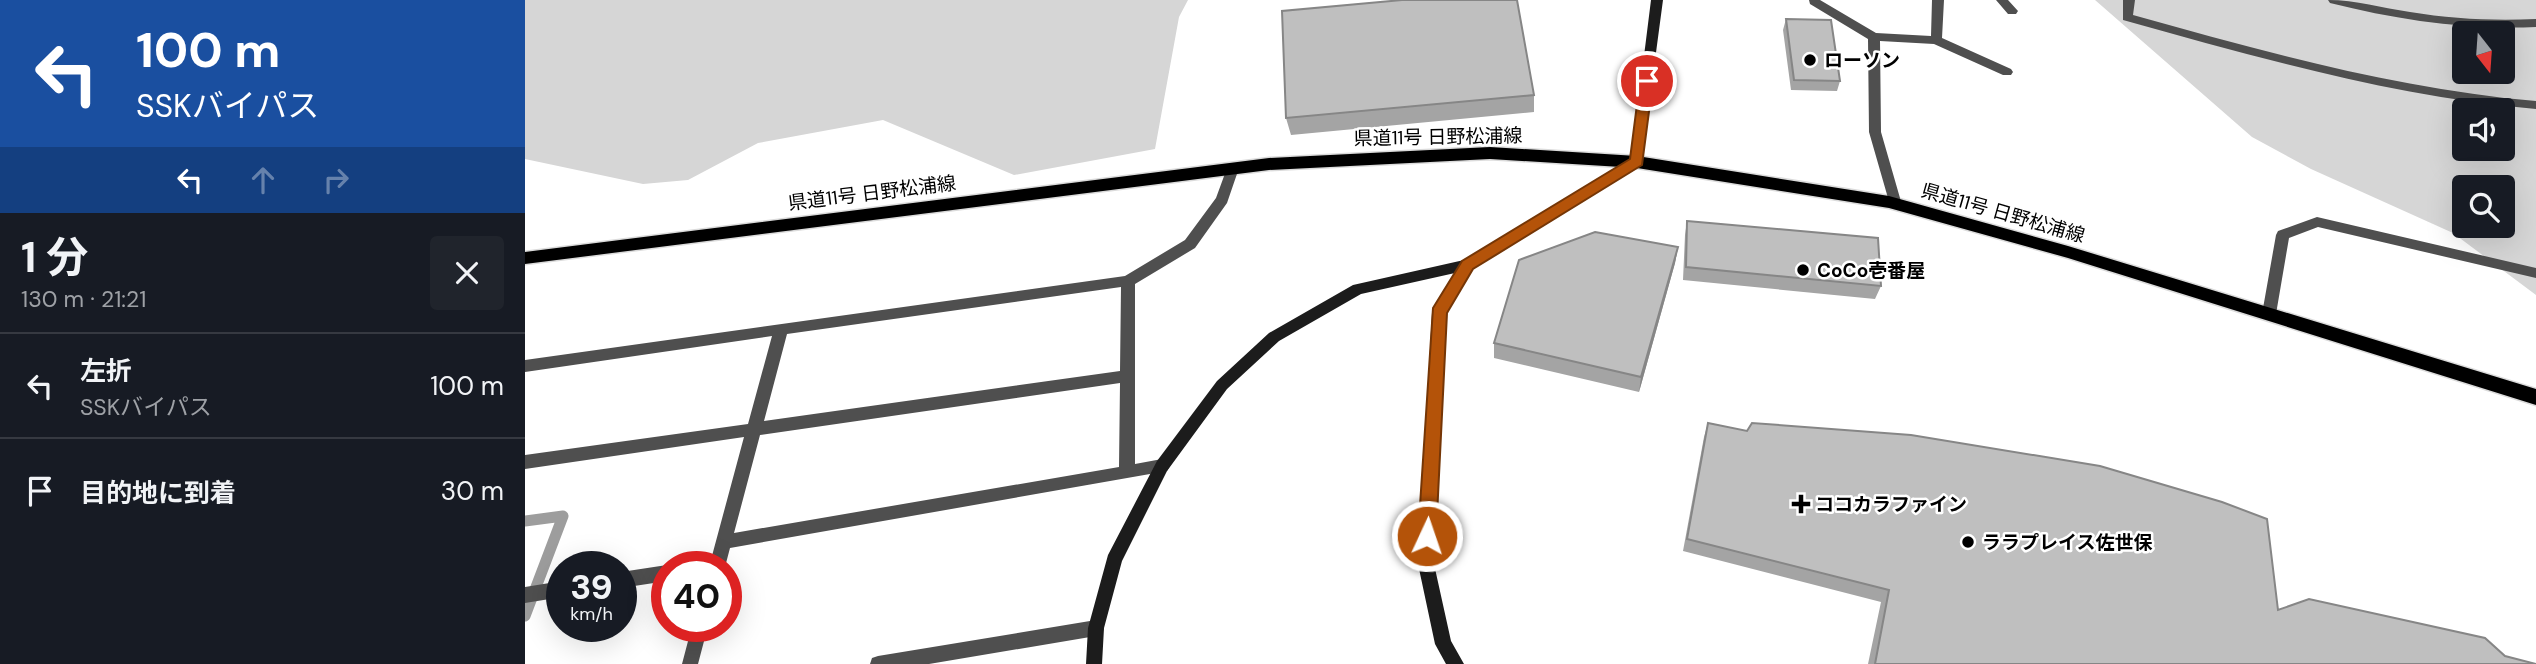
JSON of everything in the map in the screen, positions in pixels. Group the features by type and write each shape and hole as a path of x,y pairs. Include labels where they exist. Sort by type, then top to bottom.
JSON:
{"main road":[{"name":"県道11号 日野松浦線","path":"525,258 1233,168 1490,153 1637,162 1896,205 2068,252 2536,397"}],"street":[{"path":"1094,664 1096,628 1114,559 1162,466 1221,385 1274,337 1358,289 1467,265 1637,162 1657,0"},
{"path":"1936,40 1938,0"},
{"path":"2002,0 2012,11"},
{"path":"2129,0 2127,17 2372,83 2476,102 2536,105"},
{"path":"2334,0 2394,14 2472,23 2536,23"},
{"path":"1814,1 1874,37 1936,40 2007,72"},
{"path":"1874,37 1875,132 1896,205"},
{"path":"525,366 1128,281 1190,244 1222,200 1233,168"},
{"path":"2269,314 2283,235 2318,222 2536,273"},
{"path":"1456,664 1443,644 1426,564 1439,313 1467,265"},
{"path":"1127,472 1128,281"},
{"path":"721,551 781,329"},
{"path":"525,462 1127,376"},
{"path":"724,542 1162,466"},
{"path":"525,595 546,592"},
{"path":"878,664 1096,628"},
{"path":"690,664 696,642"}],"shaded area":[{"path":"525,0 1188,0 1179,17 1155,149 1014,175 883,120 758,143 688,180 643,184 525,159"},
{"path":"2095,0 2536,0 2536,295 2460,238 2515,238 2515,175 2452,175 2452,233 2311,169 2252,137"}],"building":[{"path":"1402,0 1517,0 1534,95 1286,118 1282,11"},
{"name":"ローソン","path":"1786,19 1831,20 1840,81 1794,80"},
{"path":"1687,221 1878,238 1881,286 1686,267"},
{"path":"1595,232 1678,247 1641,377 1494,343 1519,260"},
{"name":"ララプレイス佐世保","path":"1708,423 1747,431 1752,423 1911,435 2100,466 2222,502 2267,519 2278,610 2309,599 2485,638 2505,656 2536,664 1875,664 1889,590 1687,539"}],"waterway":[{"path":"525,521 563,516 525,616"}],"place":[{"name":"ローソン","path":"1810,60"},
{"name":"CoCo壱番屋","path":"1803,270"},
{"name":"ココカラファイン","path":"1801,504"},
{"name":"ララプレイス佐世保","path":"1968,542"}],"route":[{"path":"1427,536 1439,313 1467,265 1535,221 1637,162 1647,81"}]}
